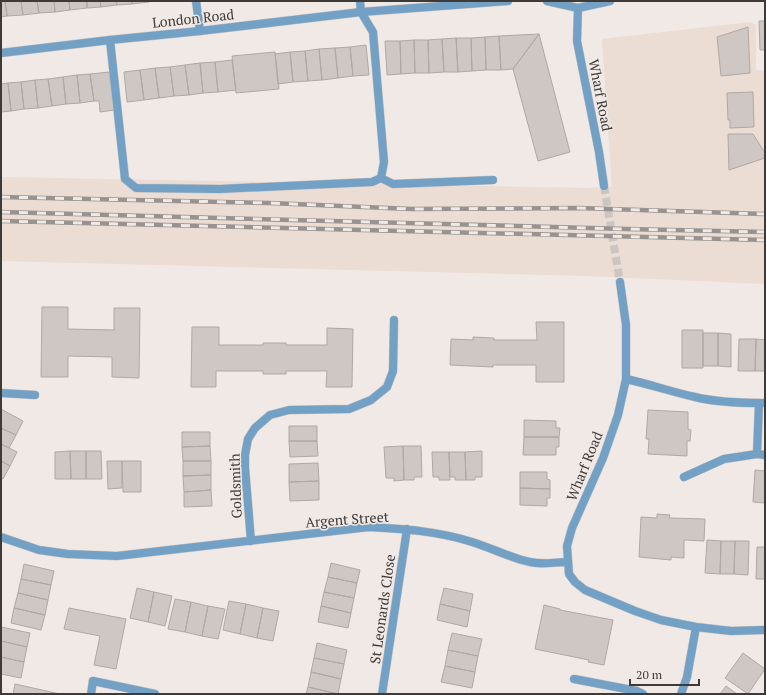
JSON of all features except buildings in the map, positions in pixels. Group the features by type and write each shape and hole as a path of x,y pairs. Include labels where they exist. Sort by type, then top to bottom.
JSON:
{"street":[{"path":"196,1 200,32"},
{"path":"360,1 361,12 373,32 384,162 381,178"},
{"name":"London Road","path":"1,53 110,40 200,32 361,12 508,1"},
{"path":"547,1 578,8 610,1"},
{"name":"Wharf Road","path":"578,8 577,41 599,152 604,186"},
{"path":"110,40 125,179 136,188 220,188 356,183 372,182 381,178"},
{"path":"381,178 393,184 493,180"},
{"name":"Wharf Road","path":"567,562 567,546 572,528 605,451 618,416 626,379 626,325 620,282"},
{"name":"Goldsmith","path":"251,541 244,456 248,439 255,428 270,415 290,410 349,409 371,400 387,387 393,371 394,320"},
{"path":"626,379 695,398 735,403 762,403 761,454 724,458 684,477"},
{"path":"1,393 36,395"},
{"name":"Argent Street","path":"1,538 39,550 68,554 117,556 369,527 406,529 435,533 472,542 532,563 567,562"},
{"name":"St Leonards Close","path":"382,694 406,529"},
{"path":"567,562 569,574 575,582 585,590 661,620 696,627 732,631 765,630"},
{"path":"681,694 688,677 696,627"},
{"path":"574,679 637,691 643,694"},
{"path":"91,694 94,681 155,694"}],"shaded area":[{"path":"750,22 756,25 756,70 765,71 765,284 589,276 1,261 1,177 587,188 612,187 602,39"}],"tunnel":[{"path":"604,186 620,282"}],"railway":[{"path":"1,197 270,203 411,209 578,208 765,214"},
{"path":"1,212 765,232"},
{"path":"1,221 765,240"}]}
